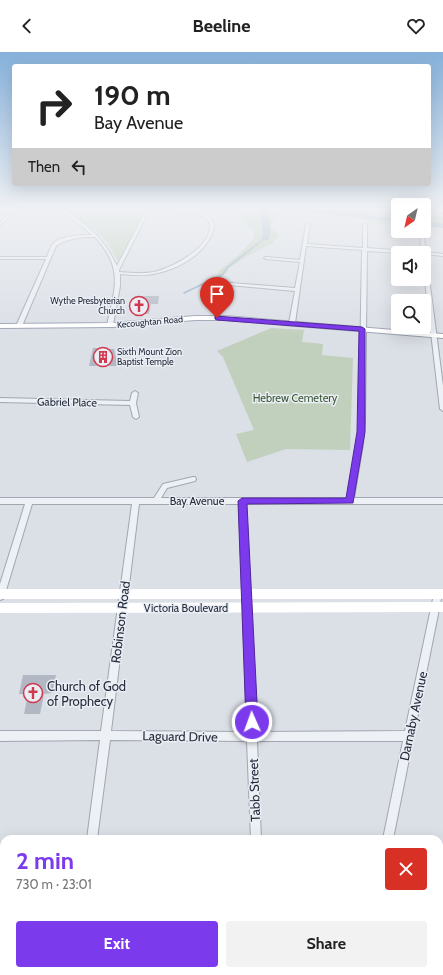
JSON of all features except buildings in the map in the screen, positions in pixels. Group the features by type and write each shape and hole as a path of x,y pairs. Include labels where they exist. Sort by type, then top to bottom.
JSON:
{"main road":[{"name":"Kecoughtan Road","path":"0,326 110,325 209,318 292,323 439,336"},
{"name":"Victoria Boulevard","path":"0,595 440,594"},
{"name":"Victoria Boulevard","path":"0,608 439,607"}],"street":[{"path":"19,326 47,264 50,251"},
{"path":"107,251 117,272 118,286 110,325"},
{"path":"117,272 127,251"},
{"path":"117,272 154,273 177,265 196,251"},
{"path":"292,323 303,251"},
{"path":"350,501 360,438 365,251"},
{"path":"431,254 443,255"},
{"path":"0,258 48,258"},
{"path":"266,258 301,261"},
{"path":"220,283 296,290"},
{"path":"430,286 439,336 443,408"},
{"path":"135,393 133,403 136,417"},
{"name":"Gabriel Place","path":"0,400 133,403"},
{"path":"156,501 165,486 193,479"},
{"path":"0,595 29,501"},
{"name":"Robinson Road","path":"93,835 136,501"},
{"name":"Tabb Street","path":"242,501 256,835"},
{"name":"Bay Avenue","path":"0,502 443,501"},
{"name":"Darnaby Avenue","path":"389,835 409,736 439,607 440,594"},
{"name":"Laguard Drive","path":"0,736 409,736"}],"green space":[{"path":"112,251 125,251 120,261 118,261"},
{"path":"243,251 257,251 229,268 226,273 210,285 196,286 217,275 220,270"},
{"name":"Hebrew Cemetery","path":"271,328 304,330 302,342 323,344 322,355 353,358 350,450 286,449 247,462 236,434 254,430 223,357 217,351"}],"waterway":[{"path":"184,293 222,275 228,267 248,251"}],"place":[{"name":"Wythe Presbyterian Church","path":"139,306"},
{"name":"Sixth Mount Zion Baptist Temple","path":"103,357"},
{"name":"Church of God of Prophecy","path":"33,693"}],"route":[{"path":"217,318 362,329 362,418 360,444 350,501 242,501 252,722"}]}
